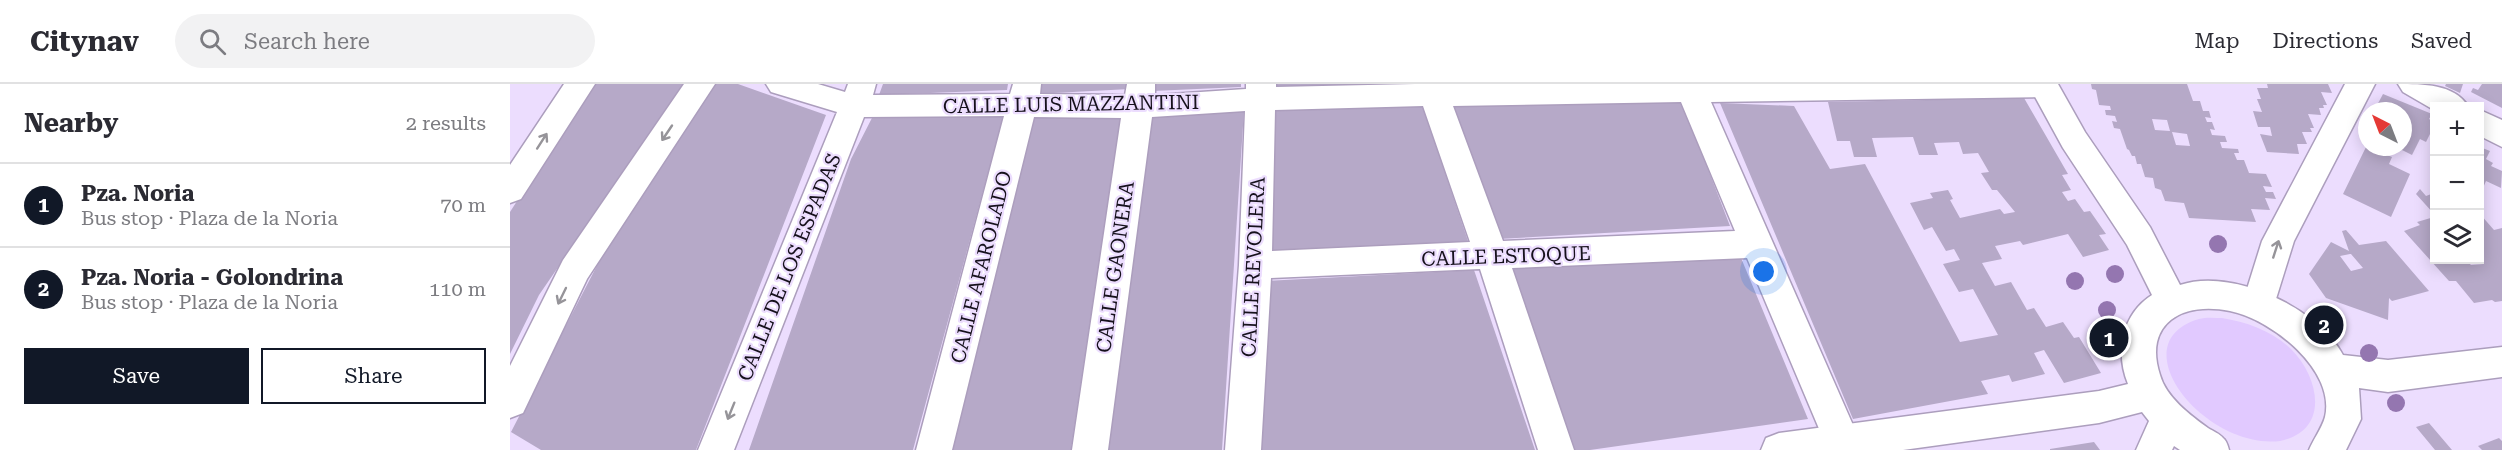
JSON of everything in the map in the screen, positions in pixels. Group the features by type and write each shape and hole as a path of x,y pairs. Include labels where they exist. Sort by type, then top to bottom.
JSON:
{"street":[{"path":"510,190 580,84"},
{"path":"510,402 575,270 700,84"},
{"name":"CALLE LUIS MAZZANTINI","path":"781,84 858,95 1139,96 1431,89 1689,87 1788,91 2043,85"},
{"path":"2259,305 2278,241 2360,84"},
{"path":"2413,84 2446,102"},
{"path":"2043,85 2074,140 2139,236 2171,300"},
{"path":"1689,87 1842,441"},
{"path":"1431,89 1492,257 1556,450"},
{"name":"CALLE REVOLERA","path":"1243,450 1255,265 1260,92"},
{"name":"CALLE AFAROLADO","path":"934,450 1025,94"},
{"name":"CALLE DE LOS ESPADAS","path":"716,450 858,95"},
{"name":"CALLE GAONERA","path":"1090,450 1139,96"},
{"path":"2484,124 2502,135"},
{"name":"CALLE ESTOQUE","path":"1255,265 1492,257 1756,244"},
{"path":"2211,450 2191,438 2159,406 2140,371 2138,348 2142,328 2154,311 2171,300 2191,295 2212,294 2236,297 2259,305 2282,316 2321,350 2334,370 2343,394 2345,417 2338,437 2327,450"},
{"path":"2334,370 2388,376 2502,362"},
{"path":"1779,450 2099,407 2159,406"},
{"path":"2154,450 2159,406"}],"shaded area":[{"path":"2222,318 2241,322 2267,332 2284,343 2301,361 2309,374 2315,402 2313,415 2307,426 2296,435 2280,441 2252,439 2224,429 2200,413 2181,392 2169,371 2167,349 2176,332 2199,319"}],"building":[{"path":"592,84 684,84 539,295 510,354 510,212"},
{"path":"713,84 738,84 826,115 696,450 541,450 511,432 604,252"},
{"path":"883,84 1008,84 1007,90 879,95"},
{"path":"1037,84 1131,84 1130,89 1034,94"},
{"path":"1154,84 1241,84 1241,87 1153,91"},
{"path":"1270,84 1345,84 1345,86 1270,88"},
{"path":"2091,84 2187,84 2193,101 2200,101 2203,111 2209,111 2211,118 2205,117 2207,122 2212,122 2215,130 2210,129 2212,135 2225,136 2227,142 2220,142 2222,148 2238,149 2239,153 2234,153 2237,160 2244,160 2249,173 2266,174 2272,187 2263,186 2266,192 2273,192 2276,199 2265,198 2270,210 2251,209 2256,222 2189,218 2184,203 2165,201 2161,190 2155,188 2153,178 2145,177 2141,164 2137,164 2135,156 2132,156 2127,149 2120,129 2114,128 2112,121 2117,122 2115,116 2106,115 2105,110 2111,110 2110,106 2099,105 2096,90 2092,89","holes":["2152,119 2167,120 2170,131 2155,130","2172,132 2187,134 2190,146 2176,145"]},
{"path":"2267,84 2328,84 2332,93 2321,92 2327,105 2319,108 2321,115 2308,114 2314,128 2310,128 2312,132 2302,132 2307,144 2297,144 2299,154 2267,152 2260,134 2272,136 2270,127 2258,127 2253,111 2262,112 2257,99 2261,99 2257,88 2268,88"},
{"path":"2446,84 2463,84 2460,93 2445,86"},
{"path":"2482,84 2502,84 2502,108 2471,92 2473,88 2478,90"},
{"path":"2383,94 2403,102 2379,102"},
{"path":"2024,98 2068,174 2062,175 2071,190 2062,192 2068,201 2075,199 2084,212 2090,211 2106,234 2099,235 2109,250 2083,257 2068,234 2023,245 2020,241 1995,246 2002,259 1982,263 1995,286 2011,282 2027,310 2034,308 2046,327 2063,322 2074,338 2079,337 2101,373 2064,383 2044,350 2034,353 2045,374 2012,382 2009,375 1981,381 1988,394 1853,419 1720,103 1794,106 1830,169 1865,164 1960,342 1998,335 1973,289 1959,292 1943,264 1960,260 1954,249 1946,251 1932,227 1924,230 1910,203 1933,198 1930,193 1948,190 1953,199 1950,200 1960,218 2000,209 2004,214 2015,212 1997,190 1992,190 1981,173 1989,172 1978,153 1963,154 1959,142 1934,143 1938,155 1919,155 1913,137 1872,138 1877,157 1854,157 1850,141 1837,141 1828,102"},
{"path":"1681,99 1730,226 1498,239 1447,105"},
{"path":"1422,104 1469,244 1266,253 1271,108"},
{"path":"2412,106 2430,113 2430,134 2426,142 2420,139 2412,155"},
{"path":"1244,110 1222,450 1103,450 1148,113"},
{"path":"1032,112 1121,113 1071,450 945,450"},
{"path":"874,114 1004,114 913,450 749,450 851,159"},
{"path":"2484,149 2490,151 2486,159 2493,163 2491,166 2502,171 2501,188 2486,181 2484,186"},
{"path":"2362,156 2389,156 2392,157 2389,164 2410,174 2391,217 2343,194"},
{"path":"2420,189 2426,196 2430,194 2430,210 2416,194"},
{"path":"2430,218 2430,260 2404,231 2420,225 2417,222"},
{"path":"2484,219 2494,230 2502,228 2502,301 2474,303 2456,281 2449,281 2434,264 2484,264"},
{"path":"2346,230 2359,245 2386,241 2429,291 2392,301 2389,298 2388,320 2326,298 2309,274 2331,242 2349,251 2342,231","holes":["2351,254 2363,268 2351,271 2340,256"]},
{"path":"1739,253 1808,419 1590,450 1575,450 1509,265"},
{"path":"1474,270 1535,450 1258,450 1265,281"},
{"path":"2429,423 2452,450 2435,450 2416,427"},
{"path":"2499,438 2502,441 2502,450 2482,450 2478,446"},
{"path":"2094,442 2100,450 2050,450 2050,449"}],"place":[{"name":"Pza. Noria - Golondrina","path":"2324,325"},
{"name":"Pza. Noria","path":"2109,338"}]}
